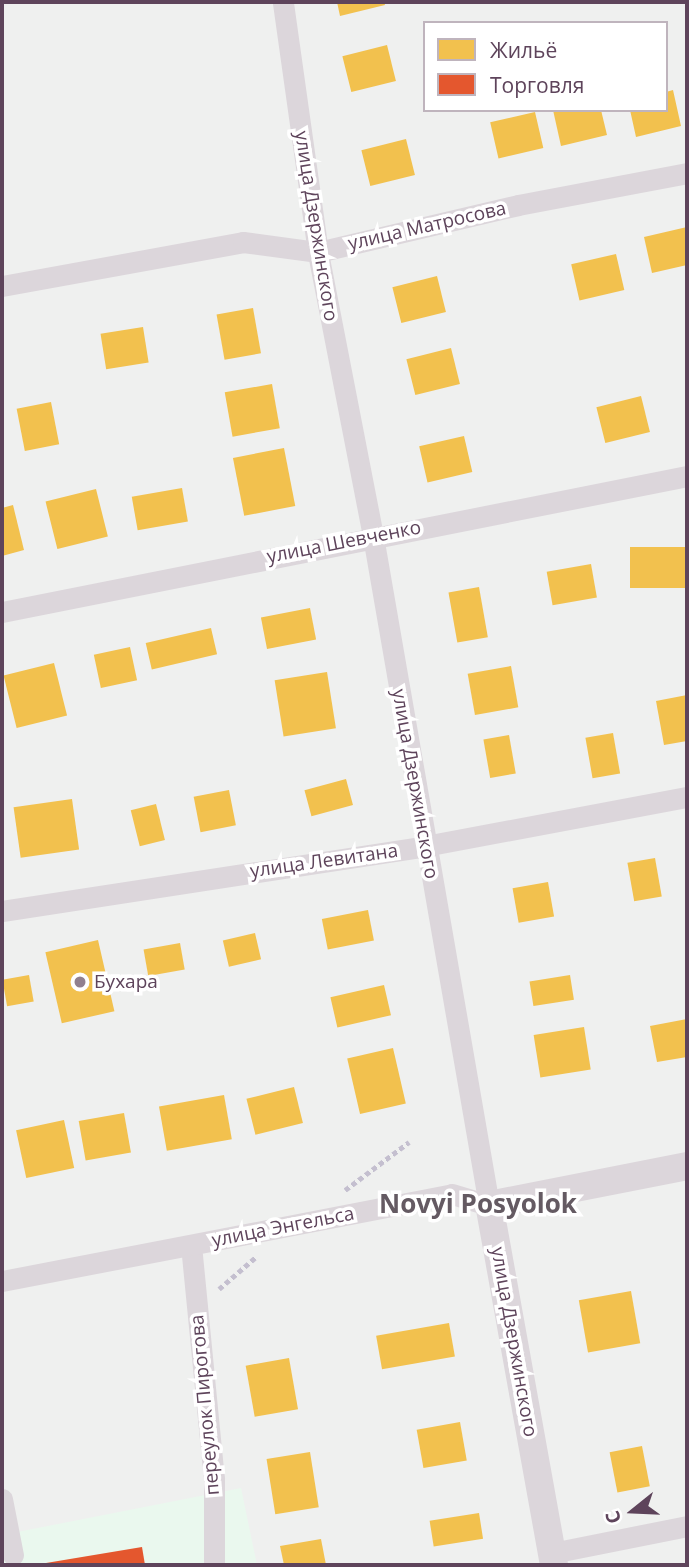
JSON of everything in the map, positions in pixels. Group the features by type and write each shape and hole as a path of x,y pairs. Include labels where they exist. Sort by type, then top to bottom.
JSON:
{"street":[{"name":"улица Дзержинского","path":"283,2 318,252 373,536 425,846 553,1559"},
{"name":"улица Матросова","path":"2,286 243,242 318,252 518,205 687,173"},
{"name":"улица Шевченко","path":"2,612 373,536 687,476"},
{"name":"улица Левитана","path":"2,911 425,846 687,797"},
{"name":"улица Энгельса","path":"2,1281 452,1194 489,1205 687,1166"},
{"name":"переулок Пирогова","path":"191,1245 214,1478 214,1565"},
{"path":"2,1499 13,1555"},
{"path":"553,1559 687,1526"}],"shaded area":[{"path":"241,1488 257,1565 2,1565 2,1535"}],"building: Жильё":[{"path":"337,2 384,2 385,5 340,16"},
{"path":"387,45 396,81 351,92 342,56"},
{"path":"673,90 681,126 636,137 630,112 668,112 668,91"},
{"path":"535,112 543,148 499,158 490,122"},
{"path":"553,112 601,112 607,135 561,146"},
{"path":"406,139 415,175 370,186 361,150"},
{"path":"687,227 687,265 652,273 644,237"},
{"path":"616,254 624,290 580,300 571,264"},
{"path":"437,276 446,312 401,323 392,287"},
{"path":"253,308 261,353 225,360 217,314"},
{"path":"143,327 149,363 106,369 101,334"},
{"path":"451,348 460,384 415,395 406,359"},
{"path":"272,384 280,428 233,437 225,392"},
{"path":"641,396 650,432 605,443 596,407"},
{"path":"51,402 59,444 25,451 17,409"},
{"path":"464,436 472,472 428,482 419,446"},
{"path":"284,448 295,506 244,516 233,458"},
{"path":"182,488 188,521 138,530 132,497"},
{"path":"96,489 108,537 57,549 46,502"},
{"path":"13,505 24,550 2,556 2,508"},
{"path":"630,547 687,547 687,588 630,588"},
{"path":"591,564 597,597 553,605 547,572"},
{"path":"479,587 488,637 457,643 448,592"},
{"path":"310,608 316,639 267,649 261,618"},
{"path":"211,628 217,654 152,669 146,643"},
{"path":"130,647 137,680 101,688 94,655"},
{"path":"54,663 67,715 17,728 4,676"},
{"path":"511,666 518,707 475,715 468,674"},
{"path":"327,672 336,728 284,737 275,680"},
{"path":"687,695 687,741 664,745 656,701"},
{"path":"613,733 620,773 593,778 585,738"},
{"path":"509,735 516,773 490,778 483,740"},
{"path":"346,779 353,805 311,816 304,790"},
{"path":"229,790 236,825 201,832 194,797"},
{"path":"72,799 79,850 21,858 14,807"},
{"path":"156,804 165,840 140,846 131,810"},
{"path":"655,858 662,896 634,901 627,863"},
{"path":"548,882 554,916 519,923 513,888"},
{"path":"368,910 374,940 328,949 322,919"},
{"path":"255,933 261,959 229,967 223,940"},
{"name":"Бухара","path":"98,940 114,1011 62,1023 45,952"},
{"path":"180,943 185,970 148,976 144,949"},
{"path":"29,975 34,1002 7,1006 2,980"},
{"path":"570,975 574,1000 533,1006 530,981"},
{"path":"384,985 391,1015 337,1028 330,997"},
{"path":"687,1019 687,1057 657,1062 650,1026"},
{"path":"584,1027 591,1069 540,1077 534,1035"},
{"path":"393,1048 406,1104 360,1114 347,1059"},
{"path":"294,1087 303,1123 255,1135 246,1099"},
{"path":"224,1095 232,1139 167,1151 159,1106"},
{"path":"124,1113 131,1152 86,1160 79,1121"},
{"path":"64,1120 74,1168 26,1178 16,1130"},
{"path":"631,1291 640,1343 588,1352 579,1300"},
{"path":"449,1323 455,1356 382,1369 376,1336"},
{"path":"289,1358 298,1409 255,1417 246,1366"},
{"path":"460,1422 467,1460 423,1468 417,1430"},
{"path":"642,1446 650,1486 617,1493 610,1452"},
{"path":"310,1452 319,1507 275,1514 267,1459"},
{"path":"479,1513 483,1539 434,1547 430,1521"},
{"path":"321,1539 326,1565 284,1565 280,1546"}],"building: Торговля":[{"path":"142,1547 145,1565 40,1565 40,1564"}],"place":[{"name":"Бухара","path":"80,982"}],"district":[{"name":"Novyi Posyolok","path":"478,1204"}]}
